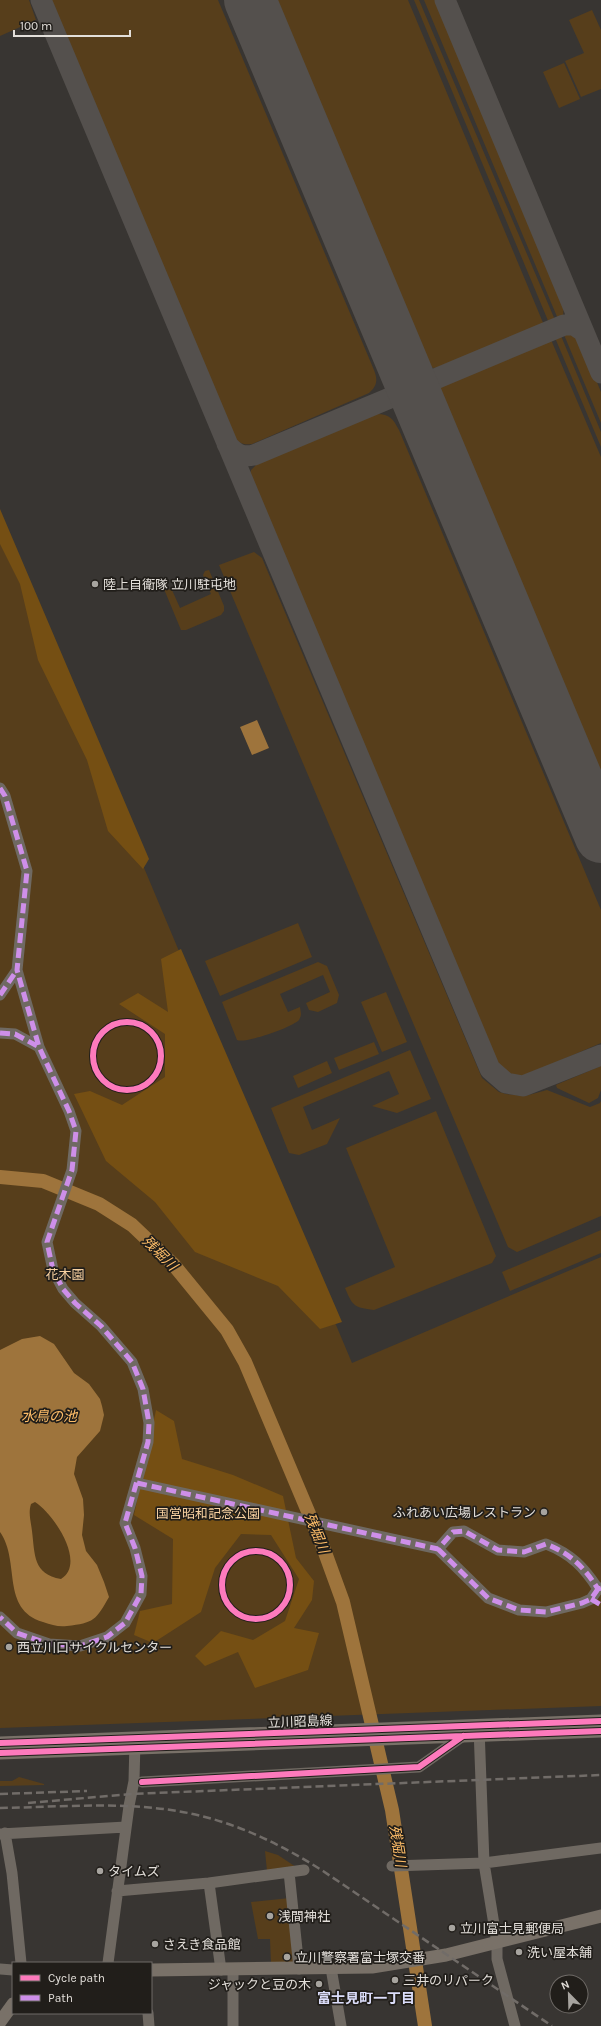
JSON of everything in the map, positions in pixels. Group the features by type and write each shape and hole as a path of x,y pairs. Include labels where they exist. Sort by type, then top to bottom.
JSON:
{"main road":[{"name":"立川昭島線","path":"0,1743 135,1743 355,1735 479,1730 601,1721"},
{"name":"立川昭島線","path":"394,1733 463,1736 479,1730 601,1731"},
{"name":"立川昭島線","path":"0,1753 135,1743"},
{"path":"152,1970 372,1967 424,1959 498,1943 601,1916"},
{"path":"0,2022 12,2005"}],"street":[{"path":"0,788 5,796 27,871 17,970 39,1047 51,1071 76,1131 72,1170 47,1242 53,1270 63,1289 75,1303 101,1326 132,1362 143,1389 149,1424 148,1442 125,1523 142,1576 141,1594 125,1624 108,1637 80,1646 49,1644 17,1633 0,1617"},
{"path":"0,995 17,970"},
{"path":"0,1033 15,1034 39,1047"},
{"path":"137,1483 389,1536 438,1548 488,1598 519,1610 546,1612 596,1602 600,1589 589,1574 565,1552 546,1544 524,1552 498,1550 464,1531 453,1532 438,1548"},
{"path":"479,1730 484,1863 498,1943 497,1960 515,2026"},
{"path":"142,1782 419,1766 463,1736"},
{"path":"108,1962 126,1827 134,1781 135,1743"},
{"path":"20,1962 12,1873 3,1834 126,1827"},
{"path":"392,1866 484,1863 601,1848"},
{"path":"117,1891 209,1883 304,1870"},
{"path":"289,1872 299,1969"},
{"path":"209,1883 227,1970 233,2026"},
{"path":"331,1968 341,2026"},
{"path":"0,1969 12,1970"},
{"path":"148,2014 149,2026"}],"green space":[{"path":"0,0 29,0 36,20 0,36"},
{"path":"50,0 218,0 374,370 376,383 374,388 369,393 252,444 241,443 233,436"},
{"path":"275,0 408,0 544,325 445,367 433,368 428,363"},
{"path":"414,0 419,0 555,320 549,323"},
{"path":"424,0 436,0 564,305 563,316 558,319"},
{"path":"592,10 601,30 601,89 581,97 565,61 584,53 569,20"},
{"path":"470,35 482,65 476,68 463,37"},
{"path":"564,63 580,99 559,108 543,72"},
{"path":"486,72 498,102 492,105 479,75"},
{"path":"501,108 513,138 507,141 495,111"},
{"path":"516,145 528,174 522,177 510,147"},
{"path":"532,182 542,207 536,209 526,184"},
{"path":"566,328 577,334 601,392 601,423 562,330"},
{"path":"559,331 601,432 601,447 553,333"},
{"path":"549,335 601,457 601,775 440,392 439,386 447,379"},
{"path":"377,414 385,415 391,418 399,430 601,910 601,1043 524,1076 515,1076 507,1073 495,1060 250,477 251,470 257,464"},
{"path":"0,509 149,859 143,869 108,831 87,760 38,660 20,584 0,544"},
{"name":"国営昭和記念公園","path":"0,525 352,1363 601,1257 601,1706 0,1728"},
{"path":"254,552 262,558 482,1078 499,1092 506,1094 525,1096 547,1090 590,1107 600,1103 601,1101 601,1216 517,1252 508,1247 219,565"},
{"path":"209,570 224,606 224,611 221,615 186,630 181,630 164,589 172,590 180,608 211,594 203,575 205,571"},
{"path":"298,923 312,957 220,996 205,961"},
{"path":"181,949 342,1322 320,1329 278,1286 195,1252 155,1202 106,1161 74,1094 90,1091 122,1105 165,1077 165,1034 119,1004 138,993 168,1012 161,959"},
{"path":"318,962 327,966 339,995 337,1003 318,1012 309,1010 306,1003 330,992 323,975 280,994 288,1012 300,1007 301,1015 299,1020 288,1027 269,1034 249,1040 237,1040 222,1002"},
{"path":"386,992 407,1042 382,1052 361,1002"},
{"path":"374,1042 379,1054 339,1070 334,1058"},
{"path":"410,1050 431,1099 397,1113 372,1106 399,1094 389,1071 303,1107 312,1130 340,1118 327,1144 299,1155 289,1153 271,1108"},
{"path":"327,1061 332,1073 298,1088 293,1076"},
{"path":"601,1066 601,1090 598,1098 589,1103 557,1088 556,1085 558,1084"},
{"path":"436,1111 496,1256 492,1263 374,1310 358,1307 352,1303 345,1288 395,1267 346,1148"},
{"path":"601,1230 601,1253 510,1291 502,1272"},
{"path":"156,1410 174,1421 182,1459 233,1475 283,1496 296,1558 314,1581 312,1600 294,1628 319,1633 308,1670 255,1688 238,1652 205,1666 195,1656 221,1631 253,1640 285,1621 299,1579 271,1535 241,1534 215,1568 201,1612 153,1643 134,1635 140,1611 172,1604 173,1539 134,1515"},
{"path":"19,1777 44,1785 0,1786 0,1781 12,1781"},
{"path":"265,1851 278,1855 296,1867 267,1871"},
{"path":"290,1898 294,1963 271,1964 270,1939 258,1939 251,1902"}],"water":[{"path":"257,720 269,748 252,755 240,727"},
{"name":"水鳥の池","path":"40,1336 54,1344 74,1373 89,1384 100,1399 104,1415 100,1431 77,1457 74,1474 83,1499 84,1515 82,1535 86,1551 97,1565 109,1597 101,1611 93,1619 89,1622 76,1625 52,1625 30,1616 21,1607 16,1596 13,1583 10,1557 0,1532 0,1350 22,1339","holes":["35,1502 58,1527 69,1551 70,1562 68,1572 61,1579 45,1573 40,1568 35,1555 30,1507 31,1504"]}],"waterway":[{"name":"残堀川","path":"0,1177 43,1181 99,1204 132,1225 173,1264 227,1330 245,1362 323,1547 343,1602 392,1810 425,2026"}],"taxiway":[{"path":"41,0 490,1069 506,1083 523,1086 601,1055"},
{"path":"445,0 601,373"},
{"path":"227,444 232,450 239,454 246,456 254,455 564,325 574,325 584,332"},
{"path":"593,818 601,814"}],"runway":[{"path":"250,0 601,837"}],"railway":[{"path":"28,1803 131,1794 601,1775"},
{"path":"0,1794 87,1791"},
{"path":"0,1808 129,1806 171,1810 211,1819 250,1832 287,1850 323,1871 552,2026"}],"marked path":[{"path":"0,788 5,796 27,871 17,970 39,1047 69,1111 76,1131 72,1170 47,1242 53,1270 63,1289 75,1303 101,1326 132,1362 143,1389 149,1423 148,1442 125,1523 135,1548 142,1576 141,1594 125,1623 107,1637 80,1646 49,1644 17,1633 0,1617"},
{"path":"0,995 17,970"},
{"path":"0,1033 15,1034 39,1047"},
{"path":"137,1483 438,1549 453,1532 464,1531 498,1550 524,1552 546,1544 570,1557 582,1568 598,1589 601,1588"},
{"path":"438,1549 488,1598 519,1610 546,1612 582,1603 591,1599 598,1589"},
{"path":"591,1599 601,1605"}],"cycle path":[{"path":"120,1022 134,1022 146,1027 156,1037 161,1049 161,1056 161,1063 156,1075 146,1085 134,1090 120,1090 108,1085 98,1075 93,1063 93,1049 98,1037 108,1027 120,1022"},
{"path":"249,1551 263,1551 275,1556 285,1566 290,1578 290,1585 290,1592 285,1604 275,1614 263,1619 249,1619 237,1614 227,1604 222,1592 222,1578 227,1566 237,1556 249,1551"},
{"path":"0,1743 601,1721"},
{"path":"0,1753 601,1731"},
{"path":"142,1782 419,1767 463,1736"}],"place":[{"name":"陸上自衛隊 立川駐屯地","path":"95,584"},
{"name":"ふれあい広場レストラン","path":"544,1512"},
{"name":"西立川口サイクルセンター","path":"9,1647"},
{"name":"タイムズ","path":"100,1871"},
{"name":"浅間神社","path":"270,1916"},
{"name":"立川富士見郵便局","path":"452,1928"},
{"name":"さえき食品館","path":"155,1944"},
{"name":"洗い屋本舗","path":"519,1952"},
{"name":"立川警察署富士塚交番","path":"287,1957"},
{"name":"三井のリパーク","path":"395,1980"},
{"name":"ジャックと豆の木","path":"319,1984"}],"district":[{"name":"富士見町一丁目","path":"366,1998"}],"park label":[{"name":"花木園","path":"65,1274"}]}
